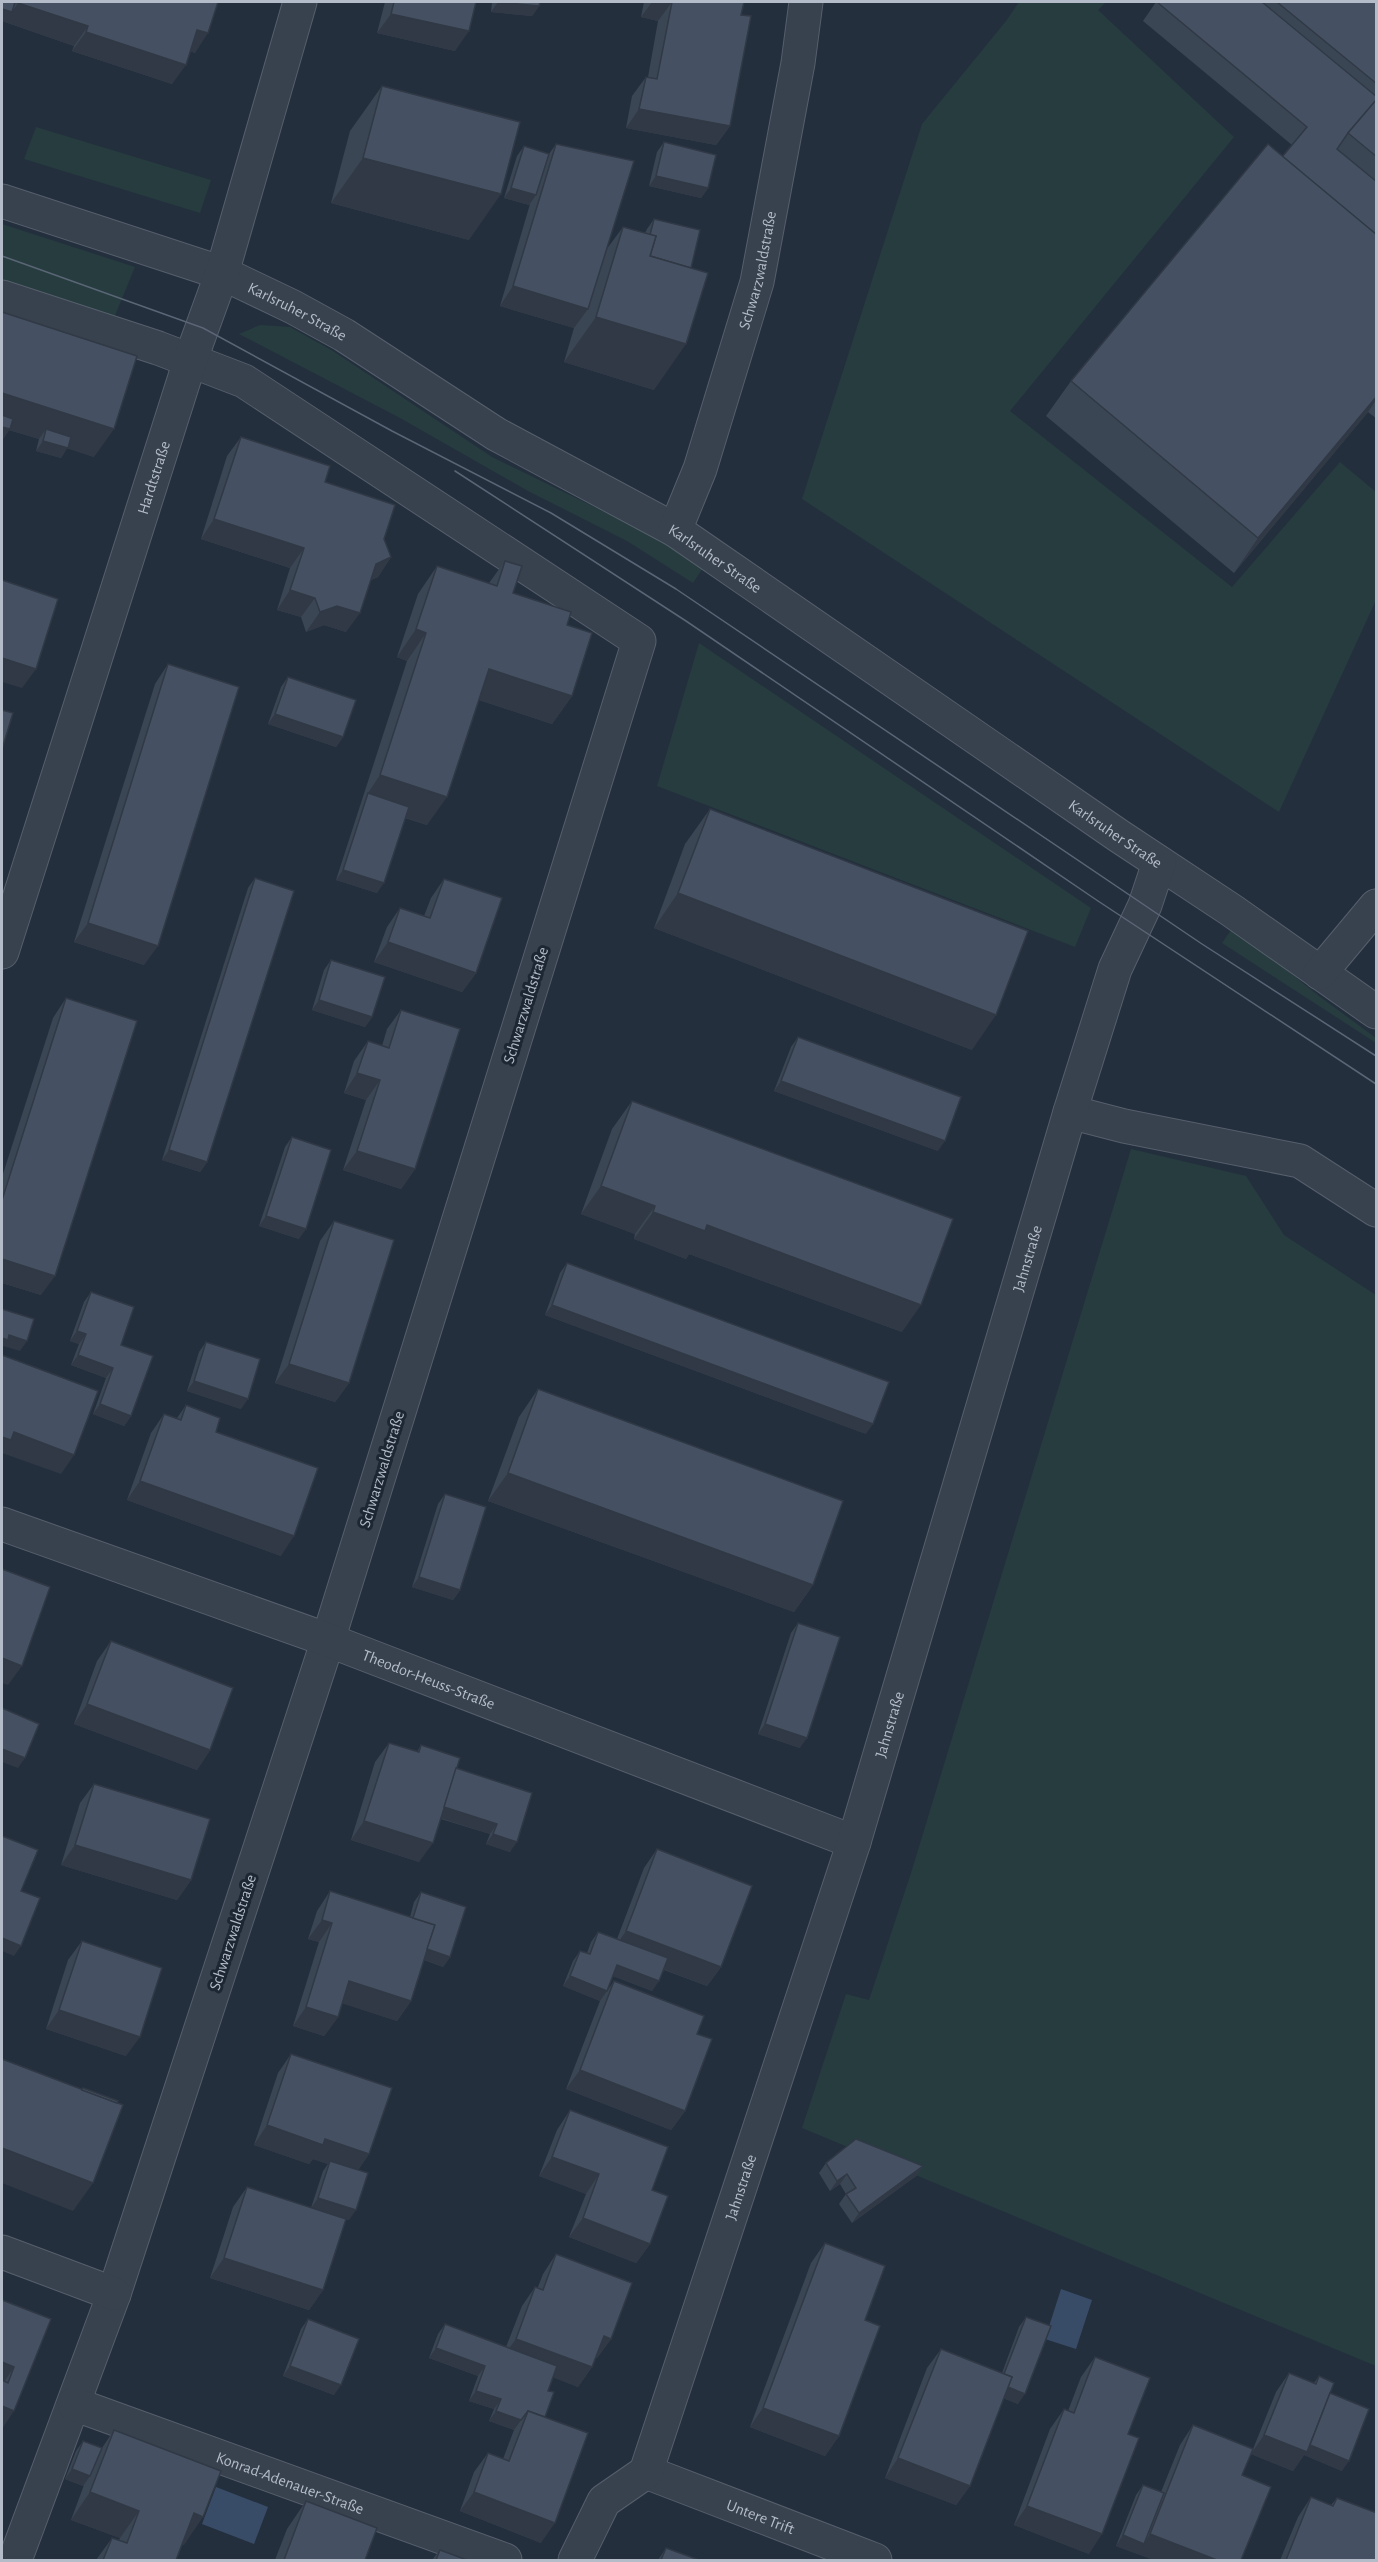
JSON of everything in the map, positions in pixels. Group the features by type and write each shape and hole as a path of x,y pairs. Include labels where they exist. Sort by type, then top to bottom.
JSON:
{"street":[{"name":"Hardtstraße","path":"2,952 190,361 222,273 300,2"},
{"name":"Schwarzwaldstraße","path":"675,530 700,469 757,282 798,63 806,2"},
{"name":"Karlsruher Straße","path":"2,201 222,273 344,335 496,434 675,530 1377,1012"},
{"path":"2,297 158,348 190,361"},
{"name":"Schwarzwaldstraße","path":"114,2294 328,1640 639,641 244,381 190,361"},
{"name":"Jahnstraße","path":"646,2472 854,1842 1070,1112 1115,969 1145,905 1159,863"},
{"path":"1320,973 1377,906"},
{"path":"1070,1112 1124,1126 1300,1161 1377,1210"},
{"name":"Theodor-Heuss-Straße","path":"2,1524 328,1640 854,1842"},
{"path":"2,2252 114,2294 15,2560"},
{"name":"Konrad-Adenauer-Straße","path":"74,2404 505,2560"},
{"path":"575,2560 604,2502 646,2472"},
{"name":"Untere Trift","path":"646,2472 875,2560"}],"green space":[{"path":"1019,2 1106,2 1098,10 1234,137 1010,411 1232,587 1340,462 1376,492 1376,600 1279,812 802,499 922,124"},
{"path":"36,127 211,180 200,213 24,159"},
{"path":"2,224 135,267 114,318 2,281"},
{"path":"260,325 290,327 333,351 492,457 656,537 703,568 693,583 627,541 528,491 400,418 239,334"},
{"path":"699,643 1091,908 1075,947 657,786"},
{"path":"1233,927 1376,1038 1376,1043 1222,943"},
{"path":"1131,1149 1246,1176 1284,1235 1376,1295 1376,2366 802,2128 846,1994 869,2000 911,1873"}],"water":[{"path":"1061,2289 1092,2300 1076,2349 1045,2339"},
{"path":"216,2487 268,2507 254,2544 202,2524"}],"building":[{"path":"2,2 15,2 12,12 2,9"},
{"path":"19,2 218,2 208,33 197,30 186,65 86,32 88,26"},
{"path":"394,2 476,2 469,31 391,14"},
{"path":"498,2 540,2 539,6"},
{"path":"672,2 744,2 741,15 751,16 730,126 639,109 646,77 657,79"},
{"path":"1157,2 1262,2 1377,97 1337,149 1377,182 1377,235 1282,157 1307,127"},
{"path":"1277,2 1377,2 1377,84"},
{"path":"382,86 520,122 501,194 363,158"},
{"path":"1377,99 1377,157 1348,133"},
{"path":"664,142 716,155 708,188 656,176"},
{"path":"556,144 634,161 588,309 513,286"},
{"path":"1268,144 1377,235 1377,396 1258,538 1071,381"},
{"path":"524,146 549,154 536,195 511,188"},
{"path":"654,219 700,230 691,268 650,256 656,236 650,235"},
{"path":"623,227 656,236 650,256 708,273 686,344 596,317"},
{"path":"2,312 137,356 114,429 2,393"},
{"path":"2,415 13,419 10,429 2,427"},
{"path":"46,429 71,437 68,448 43,441"},
{"path":"241,437 330,466 325,482 395,505 384,539 391,557 376,564 360,613 337,606 320,612 315,598 290,590 304,548 214,519"},
{"path":"505,561 522,566 513,593 571,612 567,625 592,633 572,696 489,669 447,797 380,775 426,633 416,629 437,566 497,586"},
{"path":"2,580 58,599 36,669 2,658"},
{"path":"168,664 239,687 158,946 88,923"},
{"path":"288,677 356,700 343,737 275,714"},
{"path":"2,710 13,713 2,749"},
{"path":"368,793 409,807 384,883 343,870"},
{"path":"710,809 1028,931 996,1015 678,893"},
{"path":"255,878 294,891 207,1162 169,1150"},
{"path":"444,879 502,898 476,973 388,942 400,908 430,918"},
{"path":"331,960 385,977 372,1017 319,1000"},
{"path":"66,998 137,1021 55,1276 2,1259 2,1200"},
{"path":"401,1010 460,1029 415,1169 357,1151 380,1080 357,1073 368,1041 389,1048"},
{"path":"798,1037 961,1097 945,1141 781,1081"},
{"path":"632,1101 953,1219 921,1305 707,1225 705,1231 653,1212 655,1206 601,1186"},
{"path":"292,1137 331,1150 306,1229 266,1216"},
{"path":"334,1221 394,1240 349,1383 289,1364"},
{"path":"567,1263 889,1382 873,1424 552,1305"},
{"path":"91,1292 134,1307 121,1345 153,1356 131,1416 100,1404 113,1368 78,1355 86,1334 77,1331"},
{"path":"2,1309 34,1319 27,1341 9,1335 8,1340 2,1338"},
{"path":"206,1342 260,1359 248,1399 194,1381"},
{"path":"2,1355 98,1391 74,1455 14,1432 11,1440 2,1437"},
{"path":"538,1389 843,1501 813,1585 508,1473"},
{"path":"186,1405 220,1418 216,1432 318,1468 294,1536 140,1481 164,1414 181,1420"},
{"path":"445,1494 486,1507 460,1590 419,1577"},
{"path":"2,1569 50,1587 22,1666 2,1658"},
{"path":"798,1623 840,1637 807,1738 765,1724"},
{"path":"111,1641 233,1688 210,1750 87,1704"},
{"path":"2,1708 39,1724 25,1758 2,1749"},
{"path":"389,1743 419,1752 421,1745 460,1758 433,1843 364,1821"},
{"path":"456,1768 532,1793 517,1842 493,1834 497,1824 444,1807"},
{"path":"94,1784 210,1819 191,1880 75,1845"},
{"path":"2,1836 38,1850 21,1891 40,1898 21,1946 2,1938"},
{"path":"657,1849 752,1886 721,1967 626,1931"},
{"path":"330,1891 435,1925 411,2001 349,1981 338,2017 306,2007 332,1923 322,1920"},
{"path":"421,1892 466,1907 450,1957 427,1949 435,1925 413,1918"},
{"path":"598,1932 668,1958 659,1981 617,1965 607,1991 570,1976 580,1951 590,1954"},
{"path":"82,1941 162,1968 140,2037 59,2010"},
{"path":"614,1981 704,2016 697,2034 712,2039 685,2111 580,2070"},
{"path":"291,2054 392,2088 369,2154 325,2139 323,2145 267,2125"},
{"path":"2,2059 123,2105 93,2183 2,2148"},
{"path":"83,2088 118,2101 117,2103 82,2090"},
{"path":"570,2110 668,2147 652,2190 668,2196 650,2244 583,2218 599,2174 552,2157"},
{"path":"856,2139 923,2166 859,2213 846,2194 856,2188 847,2174 837,2181 826,2163"},
{"path":"330,2161 368,2173 356,2210 318,2198"},
{"path":"247,2187 346,2219 323,2290 224,2258"},
{"path":"825,2243 885,2266 865,2320 880,2326 839,2436 763,2408"},
{"path":"556,2254 632,2283 611,2339 604,2336 592,2367 516,2339 535,2287 543,2290"},
{"path":"2,2300 51,2319 14,2411 2,2406 2,2380 8,2383 14,2367 2,2362"},
{"path":"1026,2317 1051,2326 1025,2394 1008,2387 1012,2377 1004,2374"},
{"path":"308,2319 359,2339 341,2385 290,2366"},
{"path":"445,2324 557,2366 548,2391 554,2392 545,2417 528,2411 521,2420 496,2411 501,2399 476,2391 485,2366 436,2348"},
{"path":"941,2349 1012,2377 970,2486 898,2458"},
{"path":"1095,2357 1150,2378 1128,2434 1139,2438 1102,2534 1027,2506 1064,2409 1074,2413"},
{"path":"1289,2373 1316,2384 1319,2376 1334,2383 1307,2452 1264,2435"},
{"path":"1330,2393 1369,2409 1349,2461 1310,2445"},
{"path":"528,2411 588,2433 555,2523 474,2492 488,2453 509,2461"},
{"path":"1193,2425 1253,2449 1242,2475 1271,2487 1241,2560 1217,2560 1150,2534"},
{"path":"114,2430 221,2471 203,2517 194,2513 176,2560 103,2560 112,2538 127,2543 139,2511 90,2492"},
{"path":"83,2441 102,2448 90,2476 72,2469"},
{"path":"1143,2485 1164,2493 1144,2544 1123,2535"},
{"path":"1311,2497 1333,2506 1337,2498 1377,2513 1377,2560 1286,2560"},
{"path":"306,2501 377,2528 365,2560 284,2560"},
{"path":"666,2548 699,2560 661,2560"},
{"path":"440,2550 467,2560 436,2560"}],"tram line":[{"path":"2,256 203,328 392,431 551,513 676,589 1202,944 1376,1056"},
{"path":"455,471 686,621 1098,901 1376,1084"}]}
